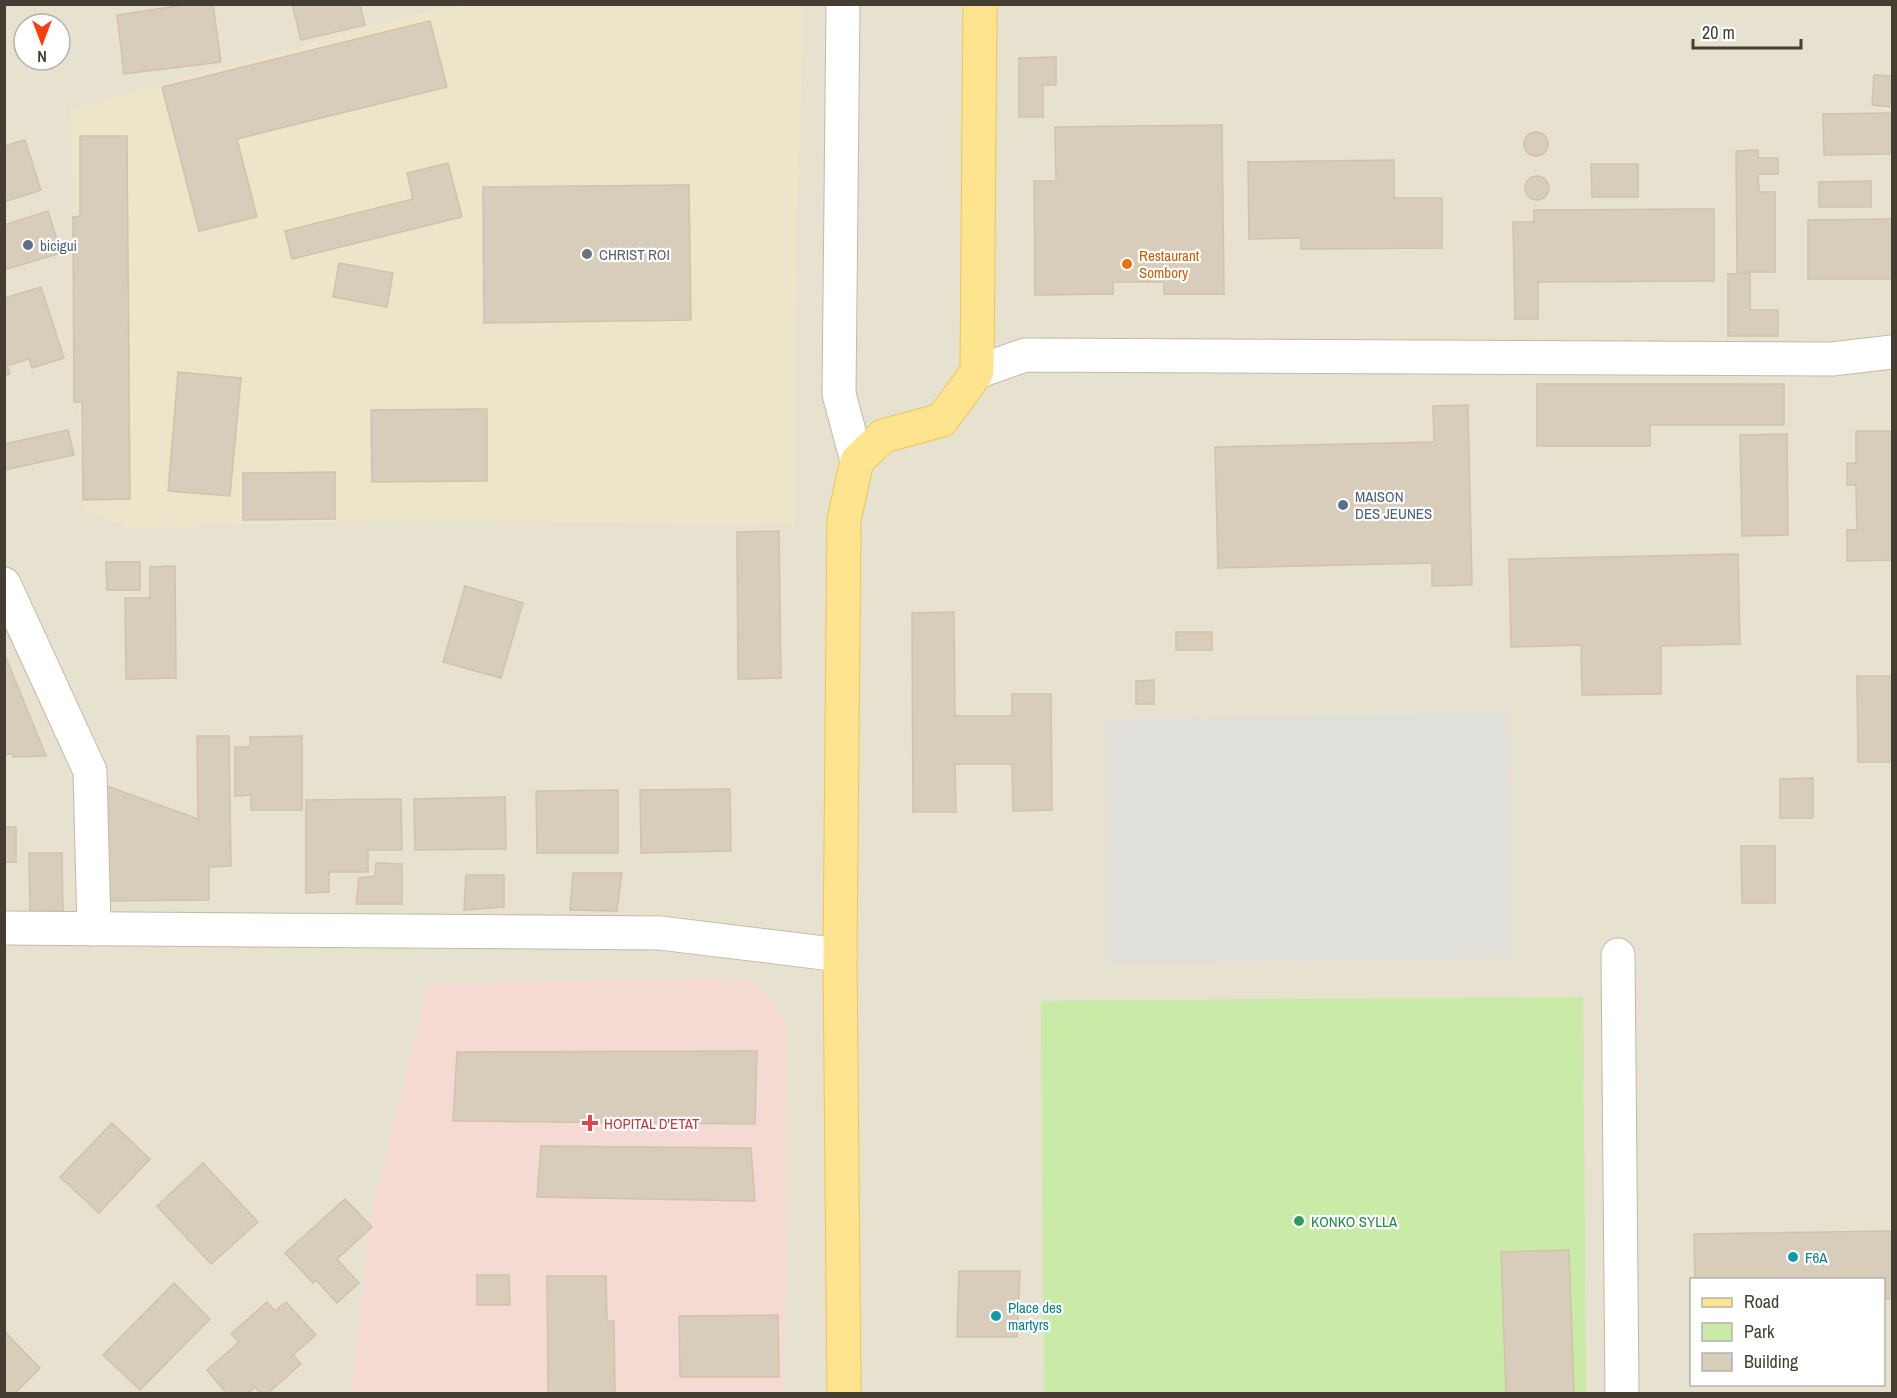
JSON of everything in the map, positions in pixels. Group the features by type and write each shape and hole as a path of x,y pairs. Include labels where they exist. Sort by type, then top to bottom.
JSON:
{"main road":[{"path":"844,1394 840,955 844,520 857,461 883,436 942,420 977,372 980,4"}],"street":[{"path":"843,4 839,394 857,461"},
{"path":"977,372 1025,355 1832,359 1893,352"},
{"path":"4,584 90,771 94,929"},
{"path":"4,928 660,933 840,955"},
{"path":"1618,955 1623,1394"}],"shaded area":[{"path":"5,5 1892,5 1892,1393 5,1393"},
{"name":"CHRIST ROI","path":"466,5 803,5 794,379 794,525 410,521 128,527 82,511 71,107 84,106 416,14"},
{"path":"1507,713 1511,958 1110,964 1106,719"},
{"name":"HOPITAL D'ETAT","path":"742,978 759,985 788,1025 784,1393 351,1394 370,1221 429,983"}],"green space":[{"path":"1583,997 1586,1393 1044,1393 1041,1001"}],"building":[{"path":"191,4 213,4 221,62 124,74 117,15"},
{"path":"292,4 360,4 365,25 301,40"},
{"path":"430,21 447,87 237,139 257,217 199,231 162,87"},
{"path":"1056,57 1056,85 1043,85 1043,117 1019,117 1019,58"},
{"path":"1874,75 1892,76 1892,107 1872,105"},
{"path":"1892,113 1892,154 1824,155 1823,114"},
{"path":"1222,125 1224,294 1164,294 1164,282 1113,282 1113,294 1035,295 1034,181 1056,181 1055,127"},
{"path":"1536,132 1545,135 1548,144 1545,153 1536,156 1527,153 1524,144 1527,135"},
{"path":"80,136 127,136 130,499 83,500 82,402 74,402 73,217 80,216"},
{"path":"25,140 41,190 4,202 4,146"},
{"path":"1758,150 1758,158 1778,158 1778,174 1758,174 1759,192 1775,192 1775,272 1737,272 1736,151"},
{"path":"1394,160 1394,198 1442,198 1442,248 1301,249 1301,238 1249,239 1248,162"},
{"path":"448,163 462,217 292,259 285,231 413,199 407,173"},
{"path":"1591,164 1638,164 1638,197 1592,197"},
{"path":"1537,176 1546,179 1549,188 1546,197 1537,200 1528,197 1525,188 1528,179"},
{"path":"1871,181 1871,207 1819,207 1819,182"},
{"name":"CHRIST ROI","path":"689,185 691,320 484,323 483,187"},
{"path":"1714,209 1714,281 1538,282 1538,319 1515,319 1513,222 1534,222 1534,210"},
{"path":"48,211 61,253 4,270 4,225"},
{"path":"1892,219 1892,279 1808,279 1808,220"},
{"path":"339,263 393,273 387,307 333,297"},
{"path":"1750,273 1750,310 1778,310 1778,336 1728,336 1728,274"},
{"path":"41,287 64,358 32,368 29,359 7,366 10,374 4,376 4,298"},
{"path":"178,372 241,378 230,496 168,491"},
{"path":"1537,384 1784,384 1784,425 1650,425 1650,446 1537,446"},
{"name":"MAISON DES JEUNES","path":"1468,405 1472,585 1432,586 1432,563 1218,568 1215,447 1434,442 1433,406"},
{"path":"487,409 487,481 372,482 371,410"},
{"path":"68,430 74,455 4,470 4,444"},
{"path":"1856,431 1892,431 1892,560 1847,561 1847,530 1857,530 1856,485 1847,485 1847,463 1856,463"},
{"path":"1787,434 1788,535 1742,536 1740,435"},
{"path":"335,472 335,519 243,520 243,473"},
{"path":"779,531 781,678 738,679 737,532"},
{"path":"1738,554 1740,644 1661,646 1661,694 1582,695 1581,645 1511,647 1509,559"},
{"path":"106,562 140,562 140,590 107,590"},
{"path":"175,566 176,678 126,679 125,598 150,598 150,567"},
{"path":"465,586 523,603 501,678 443,662"},
{"path":"954,612 955,716 1012,716 1012,694 1051,694 1052,810 1013,811 1012,764 955,764 956,812 913,812 912,613"},
{"path":"1176,632 1212,632 1212,650 1176,650"},
{"path":"4,653 46,756 13,757 13,754 4,754"},
{"path":"1857,676 1892,676 1892,762 1858,762"},
{"path":"1154,680 1154,704 1136,704 1136,681"},
{"path":"197,736 229,736 231,866 209,867 209,900 108,901 107,786 198,819"},
{"path":"302,736 302,810 251,810 251,795 235,796 235,747 250,747 250,737"},
{"path":"1813,778 1813,818 1780,818 1780,779"},
{"path":"730,789 731,851 641,853 640,790"},
{"path":"618,790 618,853 537,853 536,791"},
{"path":"505,797 506,849 415,850 414,799"},
{"path":"401,799 402,850 368,850 368,872 329,872 329,892 306,893 306,800"},
{"path":"4,827 16,827 16,862 4,862"},
{"path":"1741,846 1775,846 1775,903 1742,903"},
{"path":"29,853 62,853 63,911 30,911"},
{"path":"376,863 402,864 402,904 356,904 359,878 375,876"},
{"path":"573,873 622,873 617,911 570,910"},
{"path":"466,875 504,875 504,907 464,910"},
{"path":"757,1051 755,1124 453,1121 457,1052"},
{"path":"112,1123 150,1159 99,1213 60,1177"},
{"path":"541,1146 751,1148 755,1201 537,1197"},
{"path":"203,1163 258,1222 211,1264 157,1206"},
{"path":"345,1199 372,1227 337,1259 359,1283 337,1303 316,1280 313,1283 285,1253"},
{"name":"F6A","path":"1892,1231 1892,1299 1885,1299 1885,1278 1695,1278 1694,1234"},
{"path":"1569,1250 1574,1394 1506,1394 1501,1252"},
{"path":"959,1271 1020,1271 1017,1337 957,1337"},
{"path":"477,1275 509,1275 510,1305 477,1305"},
{"path":"547,1276 606,1276 607,1321 614,1321 615,1394 548,1394"},
{"path":"174,1283 210,1319 140,1390 103,1355"},
{"path":"267,1302 275,1311 286,1302 316,1335 293,1355 301,1364 267,1394 261,1394 255,1387 247,1394 227,1394 207,1370 239,1342 231,1334"},
{"path":"778,1315 779,1377 680,1377 679,1316"},
{"path":"6,1333 40,1368 14,1394 4,1394 4,1334"}],"place":[{"name":"bicigui","path":"28,245"},
{"name":"CHRIST ROI","path":"587,254"},
{"name":"Restaurant Sombory","path":"1127,264"},
{"name":"MAISON DES JEUNES","path":"1343,505"},
{"name":"HOPITAL D'ETAT","path":"590,1123"},
{"name":"KONKO SYLLA","path":"1299,1221"},
{"name":"F6A","path":"1793,1257"},
{"name":"Place des martyrs","path":"996,1316"}]}
